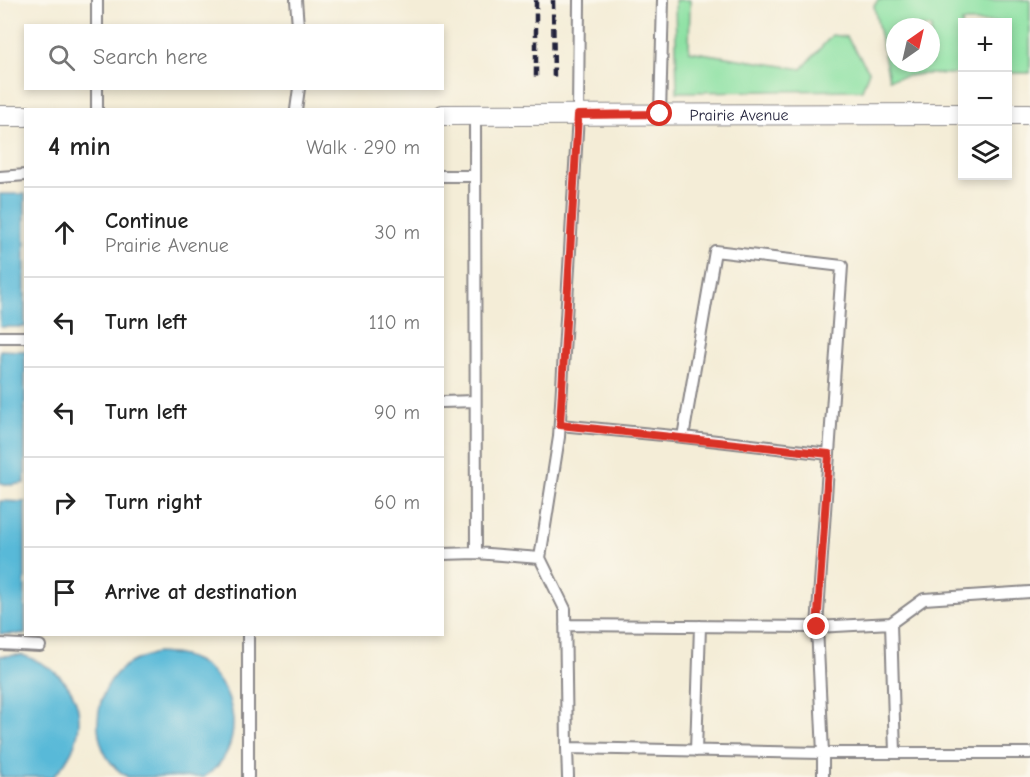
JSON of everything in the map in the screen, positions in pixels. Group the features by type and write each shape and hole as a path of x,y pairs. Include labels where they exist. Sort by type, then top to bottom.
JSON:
{"street":[{"name":"Prairie Avenue","path":"444,115 958,114"},
{"path":"1012,114 1030,114"},
{"path":"0,116 24,116"}],"lane":[{"path":"97,0 97,24"},
{"path":"296,0 298,24"},
{"path":"568,777 564,609 540,558 560,425 578,115 579,0"},
{"path":"660,114 663,0"},
{"path":"97,90 97,108"},
{"path":"296,108 299,90"},
{"path":"475,115 476,553"},
{"path":"0,177 24,175"},
{"path":"444,176 475,176"},
{"path":"683,437 715,250 842,266 817,627 823,777"},
{"path":"0,337 24,337"},
{"path":"444,402 475,400"},
{"path":"560,425 829,454"},
{"path":"444,554 476,553 540,558"},
{"path":"565,625 817,627 891,623 924,599 1030,592"},
{"path":"891,623 895,753"},
{"path":"696,751 700,626"},
{"path":"248,636 248,777"},
{"path":"0,644 40,646"},
{"path":"567,748 823,753 1030,753"}],"green space":[{"path":"675,0 690,0 689,51 802,69 832,35 847,37 869,71 862,90 677,92"},
{"path":"878,0 1030,0 1030,73 1012,73 1012,18 958,18 958,74 921,74 889,79 888,72 940,72 940,18 886,18 886,64 874,6"}],"water":[{"path":"0,194 24,194 24,327 0,327"},
{"path":"0,350 24,351 24,483 11,485 0,483"},
{"path":"0,501 24,502 24,634 0,634"},
{"path":"156,653 172,654 197,661 222,685 229,701 233,718 232,735 227,751 218,765 204,777 128,777 107,757 101,744 98,715 107,687 124,667"},
{"path":"22,655 43,664 59,676 70,690 77,706 79,723 76,741 67,759 53,777 0,777 0,656"}],"railway":[{"path":"536,0 536,78"},
{"path":"553,0 554,79"}],"route":[{"path":"660,114 578,115 560,425 829,454 817,627"}]}
